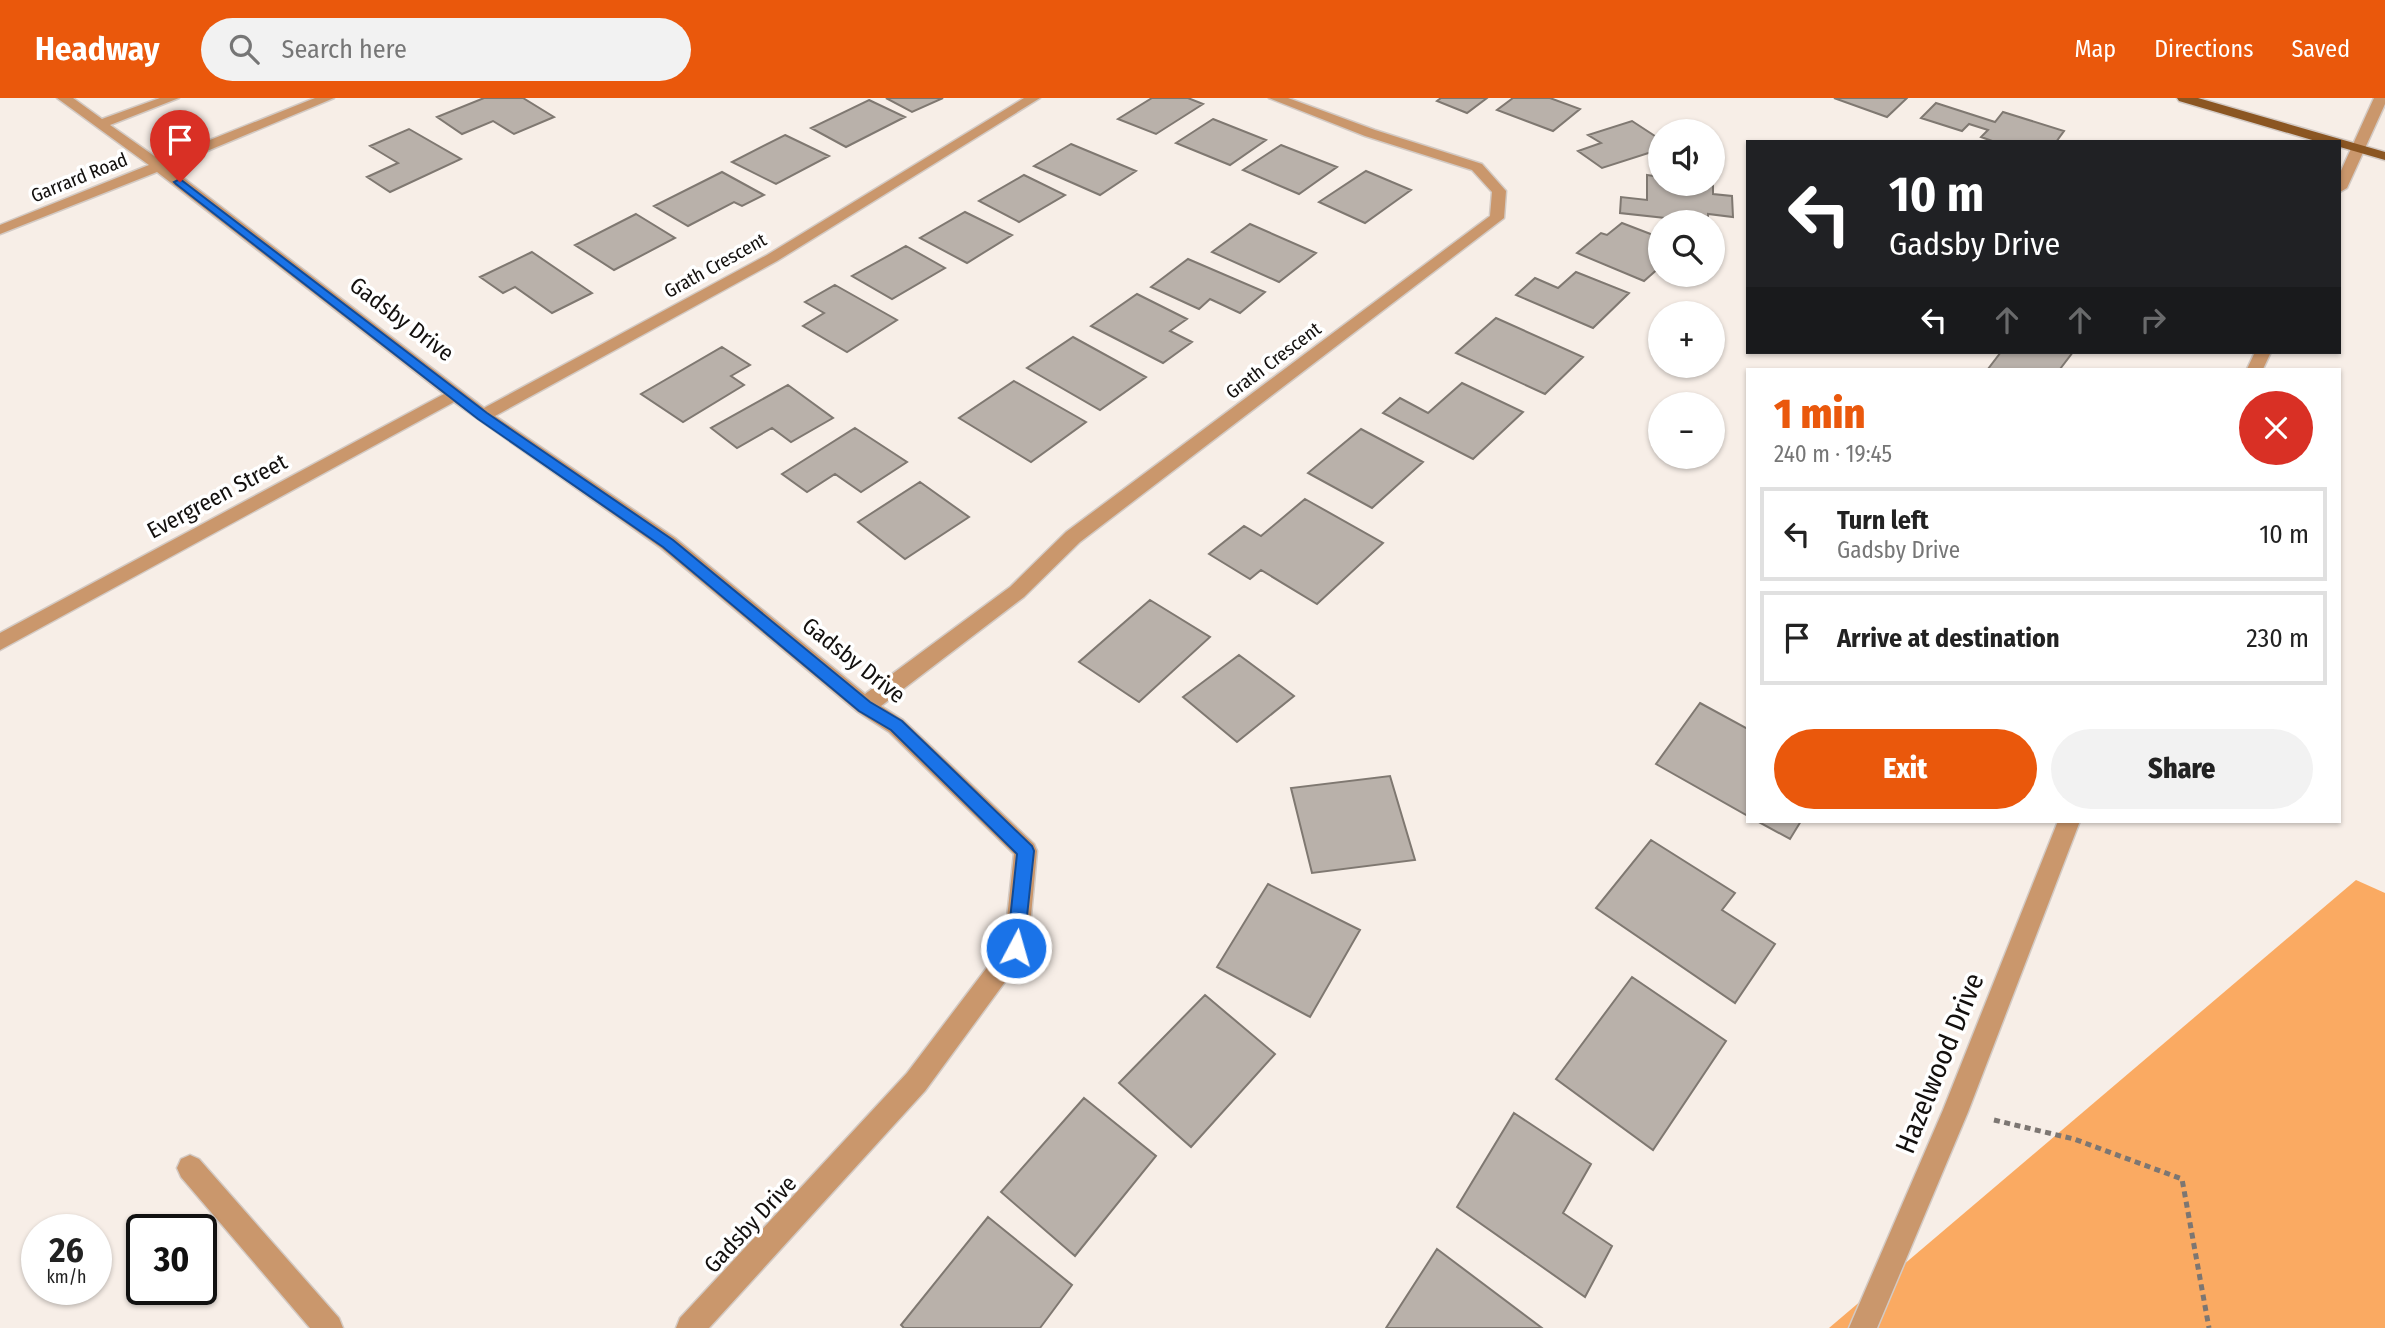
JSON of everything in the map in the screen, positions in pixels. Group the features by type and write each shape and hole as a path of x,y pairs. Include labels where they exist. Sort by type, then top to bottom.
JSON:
{"main road":[{"path":"2184,98 2330,140"},
{"path":"2341,143 2385,156"}],"street":[{"name":"Gadsby Drive","path":"64,98 159,166 483,416 668,543 864,706 896,726 1026,851 1016,948 916,1082 690,1328"},
{"path":"100,124 172,98"},
{"name":"Garrard Road","path":"0,230 327,98"},
{"name":"Grath Crescent","path":"483,416 772,258 1033,98"},
{"name":"Grath Crescent","path":"864,706 1017,592 1073,537 1497,218 1499,191 1477,167 1370,133 1276,98"},
{"path":"2341,186 2381,98"},
{"name":"Evergreen Street","path":"0,642 457,394"},
{"name":"Hazelwood Drive","path":"1863,1328 1955,1112 2069,823"},
{"path":"190,1168 329,1328"}],"path":[{"path":"1955,1112 2074,1139 2182,1179 2209,1328"}],"shaded area":[{"path":"2356,880 2385,893 2385,1328 1829,1328"}],"building":[{"path":"484,98 523,98 554,117 514,134 493,121 462,134 437,117"},
{"path":"886,98 943,98 912,112"},
{"path":"1152,98 1188,98 1203,104 1156,134 1118,119"},
{"path":"1441,98 1487,98 1467,113 1437,101"},
{"path":"1513,98 1550,98 1580,109 1553,131 1497,110"},
{"path":"1834,98 1907,98 1887,117"},
{"path":"869,100 905,117 846,147 811,128"},
{"path":"1936,103 1995,122 2003,112 2064,131 2057,140 1989,140 1981,137 1988,130 1969,124 1962,131 1921,118"},
{"path":"1213,119 1266,140 1230,165 1176,143"},
{"path":"1632,121 1648,131 1648,153 1602,168 1578,151 1601,143 1588,135"},
{"path":"409,129 461,159 390,192 367,177 398,163 370,146"},
{"path":"785,135 829,156 776,184 732,162"},
{"path":"1071,144 1136,171 1100,195 1034,166"},
{"path":"1281,145 1337,167 1299,194 1243,170"},
{"path":"1366,171 1411,190 1365,223 1319,202"},
{"path":"722,172 764,195 742,206 734,202 688,226 654,206"},
{"path":"1024,175 1065,195 1019,222 979,201"},
{"path":"1647,175 1648,196 1732,196 1733,217 1725,216 1725,210 1648,210 1648,216 1620,213 1621,197 1647,200"},
{"path":"965,212 1012,235 967,263 920,238"},
{"path":"636,214 675,238 614,270 575,245"},
{"path":"1622,223 1648,233 1648,277 1644,281 1577,253 1601,233 1607,235"},
{"path":"1250,224 1316,253 1279,282 1212,252"},
{"path":"906,246 945,268 892,299 852,276"},
{"path":"532,252 592,293 552,313 515,287 503,293 480,277"},
{"path":"1188,259 1265,292 1240,313 1210,299 1199,309 1151,287"},
{"path":"1576,272 1629,293 1593,328 1516,295 1535,278 1558,288"},
{"path":"835,285 897,320 847,352 803,326 824,313 805,302"},
{"path":"1137,294 1187,319 1170,331 1192,342 1163,363 1091,326"},
{"path":"1496,318 1583,357 1545,394 1456,353"},
{"path":"1073,337 1146,377 1100,410 1027,368"},
{"path":"722,347 750,365 731,376 744,385 683,422 641,394"},
{"path":"1999,354 2071,354 2061,368 1989,368"},
{"path":"1014,381 1086,422 1031,462 959,418"},
{"path":"1462,383 1523,412 1473,459 1383,413 1400,398 1428,413"},
{"path":"788,385 833,418 791,442 772,428 737,448 711,428"},
{"path":"855,428 907,462 861,492 835,474 807,492 782,474"},
{"path":"1361,429 1423,462 1372,508 1308,473"},
{"path":"920,482 969,517 905,559 858,522"},
{"path":"1305,499 1383,543 1317,604 1261,570 1250,579 1209,554 1244,526 1261,536"},
{"path":"1150,600 1210,637 1139,702 1079,662"},
{"path":"1239,655 1294,696 1237,742 1183,697"},
{"path":"1700,703 1746,728 1746,815 1656,764"},
{"path":"1390,776 1415,860 1312,873 1291,788"},
{"path":"1761,823 1800,823 1790,839"},
{"path":"1651,840 1735,893 1722,910 1775,944 1735,1003 1596,908"},
{"path":"1268,884 1360,930 1310,1017 1217,967"},
{"path":"1632,977 1726,1041 1653,1150 1556,1079"},
{"path":"1205,995 1275,1054 1191,1147 1119,1083"},
{"path":"1084,1098 1156,1156 1075,1256 1001,1192"},
{"path":"1514,1113 1591,1164 1563,1213 1612,1246 1585,1297 1457,1207"},
{"path":"988,1217 1072,1285 1040,1328 904,1328 901,1325"},
{"path":"1437,1249 1542,1328 1386,1328"}],"route":[{"path":"180,182 483,416 668,543 864,706 896,726 1026,851 1016,948"}]}
